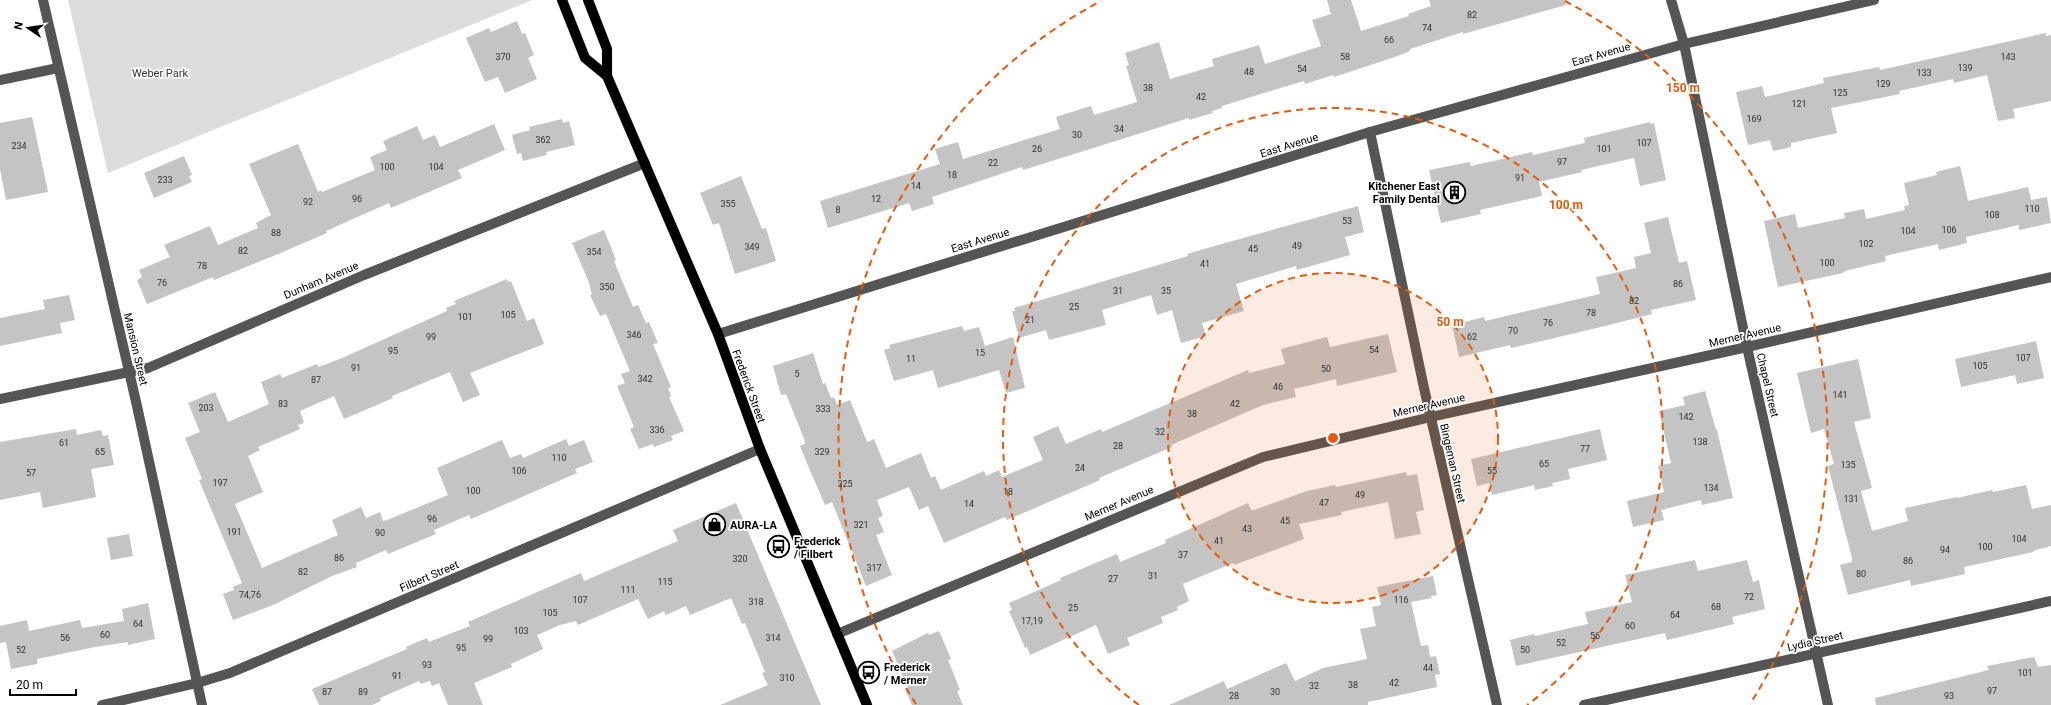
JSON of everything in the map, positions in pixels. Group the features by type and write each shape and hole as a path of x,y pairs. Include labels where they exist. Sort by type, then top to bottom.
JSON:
{"main road":[{"name":"Frederick Street","path":"562,0 585,58 606,76 645,163 718,334 760,449 867,705"},
{"name":"Frederick Street","path":"588,0 607,49 606,76"}],"street":[{"name":"Mansion Street","path":"43,0 129,372 202,705"},
{"name":"Chapel Street","path":"1671,0 1684,44 1747,347 1828,705"},
{"name":"East Avenue","path":"718,334 1370,132 1684,44 1874,0"},
{"path":"0,80 58,68"},
{"name":"Bingeman Street","path":"1370,132 1430,417 1497,705"},
{"name":"Dunham Avenue","path":"0,399 148,368 364,275 645,163"},
{"name":"Merner Avenue","path":"837,634 1263,456 2051,277"},
{"name":"Filbert Street","path":"102,705 197,683 230,673 760,449"},
{"name":"Lydia Street","path":"1584,705 2051,601"}],"green space":[{"name":"Weber Park","path":"68,0 532,0 108,173"}],"building":[{"path":"1327,0 1351,0 1361,31 1409,16 1408,14 1431,6 1429,0 1565,0 1566,5 1463,34 1463,32 1410,49 1410,51 1392,58 1334,77 1333,75 1305,84 1304,81 1222,106 1222,108 1212,111 1213,113 1189,120 1189,118 1023,170 1022,167 932,197 934,204 912,211 909,203 828,228 820,201 940,164 935,149 958,142 963,159 1060,129 1056,117 1091,106 1094,115 1137,102 1126,66 1129,65 1125,53 1159,42 1170,79 1214,66 1212,59 1259,45 1265,64 1321,46 1312,20 1331,14"},
{"path":"517,21 522,34 525,33 534,55 528,58 537,79 505,93 498,77 485,82 466,38 489,28 491,32"},
{"path":"2046,33 2046,36 2051,35 2051,101 2013,109 2015,118 1998,121 1987,75 1954,83 1953,79 1899,91 1900,94 1831,108 1837,133 1791,143 1791,147 1773,151 1770,140 1748,145 1736,92 1762,86 1765,97 1824,83 1823,78 1879,67 1880,70"},
{"path":"32,117 48,192 6,200 0,169 0,123"},
{"path":"562,119 563,123 569,121 575,145 546,152 547,155 523,161 521,153 517,154 512,135 530,130 529,127"},
{"path":"1650,122 1650,124 1654,123 1666,180 1640,186 1634,158 1581,170 1582,172 1539,182 1542,196 1480,210 1481,214 1441,223 1429,170 1470,162 1471,166 1532,152 1533,155 1585,143 1584,138"},
{"path":"494,124 505,150 458,170 462,178 391,208 389,203 326,231 327,233 278,254 214,280 213,277 147,304 137,280 142,277 139,270 170,257 164,245 210,226 218,245 258,228 256,223 271,215 249,164 298,144 318,192 321,190 322,192 375,170 370,157 387,150 383,141 417,126 423,140 435,135 440,147"},
{"path":"184,156 192,175 189,176 192,182 154,198 144,173"},
{"path":"1960,166 1968,201 2028,187 2031,200 2047,197 2051,223 2019,230 2019,225 1966,237 1967,243 1939,250 1938,244 1885,256 1886,261 1845,271 1843,273 1778,287 1764,221 1795,214 1798,228 1845,218 1844,213 1864,209 1866,219 1905,210 1904,206 1909,205 1904,183 1937,175 1936,172"},
{"path":"741,176 762,229 766,228 776,261 735,274 719,223 713,225 700,193"},
{"path":"1358,206 1364,232 1345,237 1350,255 1297,270 1296,266 1236,284 1244,311 1202,323 1206,336 1181,343 1172,310 1157,315 1151,295 1102,310 1106,325 1049,340 1046,330 1019,338 1012,311 1015,311 1014,308 1188,256 1187,254"},
{"path":"1668,217 1679,263 1687,261 1696,300 1651,310 1652,314 1609,325 1511,348 1510,345 1459,357 1452,325 1484,317 1485,321 1600,294 1596,277 1636,268 1634,257 1651,253 1644,223"},
{"path":"604,230 616,260 614,261 633,307 638,305 646,323 649,322 658,343 653,344 671,387 668,388 671,396 669,397 684,431 671,436 673,440 654,447 653,444 639,449 630,429 634,427 617,386 625,383 621,374 630,371 606,314 600,316 590,295 592,294 588,280 572,243"},
{"path":"507,279 508,282 511,281 527,321 534,318 544,344 470,373 480,395 463,402 450,372 392,396 393,398 344,419 334,396 300,411 304,423 298,425 300,429 258,447 260,450 248,456 263,492 235,504 262,568 338,535 332,520 361,507 366,518 380,512 383,521 448,495 437,468 502,440 510,458 521,454 523,458 566,439 569,446 584,440 593,462 575,469 577,473 471,519 469,515 434,530 436,534 388,554 386,550 356,563 357,567 332,576 273,605 233,620 223,594 234,590 233,587 242,583 199,480 202,479 185,438 200,432 188,403 215,392 228,422 269,404 261,382 280,374 282,378 317,364 319,367 342,358 447,311 446,308 456,304 454,301"},
{"path":"69,295 75,320 60,323 62,333 0,346 0,318 45,309 43,300"},
{"path":"962,326 964,331 979,327 985,346 1013,337 1025,388 1006,393 999,370 938,388 933,370 894,381 884,350 890,348 889,345"},
{"path":"1388,334 1397,372 1337,386 1336,379 1294,389 1296,397 1263,405 1171,445 1172,447 1099,478 1100,480 1007,520 1005,517 944,543 928,506 919,510 909,487 877,500 883,516 878,518 884,532 876,535 892,575 866,586 832,502 825,505 809,468 800,446 805,444 805,441 786,394 781,395 773,366 813,353 823,384 825,383 831,398 834,397 837,405 850,400 867,442 874,439 886,468 921,453 931,478 935,476 941,490 984,471 986,476 999,470 1002,477 1043,460 1033,437 1058,426 1066,444 1101,429 1102,432 1248,370 1249,373 1285,364 1281,349 1327,337 1330,347"},
{"path":"2036,341 2044,378 2017,384 2015,375 1961,387 1955,359"},
{"path":"1858,359 1871,418 1854,422 1872,488 1861,491 1872,531 1908,521 1905,508 1992,490 1993,492 2026,485 2032,509 2051,505 2051,546 2035,550 2033,552 1964,567 1965,574 1911,586 1910,580 1848,595 1840,565 1852,562 1852,558 1828,466 1834,464 1824,429 1811,433 1797,373"},
{"path":"1705,391 1717,430 1733,498 1702,505 1701,500 1661,510 1664,520 1633,527 1627,501 1664,492 1658,466 1671,463 1659,411 1685,405 1683,397"},
{"path":"76,429 77,435 101,430 103,436 108,435 114,465 91,469 96,497 43,508 40,492 0,500 0,442"},
{"path":"1600,429 1607,460 1568,469 1570,479 1552,483 1553,486 1535,490 1534,485 1492,495 1489,483 1477,486 1471,459"},
{"path":"1406,472 1407,476 1417,474 1424,510 1416,512 1421,534 1395,539 1388,502 1341,512 1342,515 1299,524 1304,539 1234,565 1233,563 1183,584 1189,601 1177,607 1178,610 1161,617 1163,623 1127,638 1130,645 1108,654 1096,625 1030,655 1027,647 1025,648 1009,611 1012,610 1009,603 1061,580 1060,578 1117,554 1120,562 1166,543 1165,540 1248,503 1251,510 1254,510 1307,491 1335,485 1336,487"},
{"path":"736,503 821,705 720,705 768,685 762,673 765,672 745,623 742,624 731,598 690,615 686,606 666,615 664,611 648,619 638,599 578,625 576,621 560,625 537,635 543,649 511,664 512,667 474,683 483,705 448,705 439,683 432,686 430,681 421,684 419,681 380,698 381,701 372,705 319,705 312,689 407,649 406,647 427,638 429,642 470,626 468,622 581,573 584,581 678,541 673,530"},
{"path":"129,534 133,556 111,560 107,538"},
{"path":"1695,560 1698,571 1747,560 1753,582 1759,580 1765,609 1732,617 1734,624 1667,640 1665,633 1516,666 1510,640 1588,624 1585,612 1632,602 1625,575"},
{"path":"1433,576 1437,595 1431,596 1432,598 1411,602 1421,646 1428,645 1430,657 1436,656 1440,674 1435,675 1437,687 1368,702 1368,705 1169,705 1224,681 1227,689 1286,663 1295,681 1323,668 1367,659 1360,629 1376,626 1372,607 1381,605 1377,587"},
{"path":"148,603 155,639 128,645 128,642 95,647 37,659 37,664 11,669 6,642 0,643 0,626 27,620 29,631 80,620 82,628 124,621 122,609"},
{"path":"939,631 951,659 948,660 960,690 957,691 963,705 912,705 905,689 908,688 892,651 928,633 929,635"},
{"path":"2034,657 2038,667 2051,665 2051,705 1876,705 1875,698 1989,670 1987,666"}],"place":[{"name":"Kitchener East Family Dental","path":"1455,192"},
{"name":"AURA-LA","path":"715,525"},
{"name":"Frederick / Filbert","path":"779,547"},
{"name":"Frederick / Merner","path":"869,673"}]}
